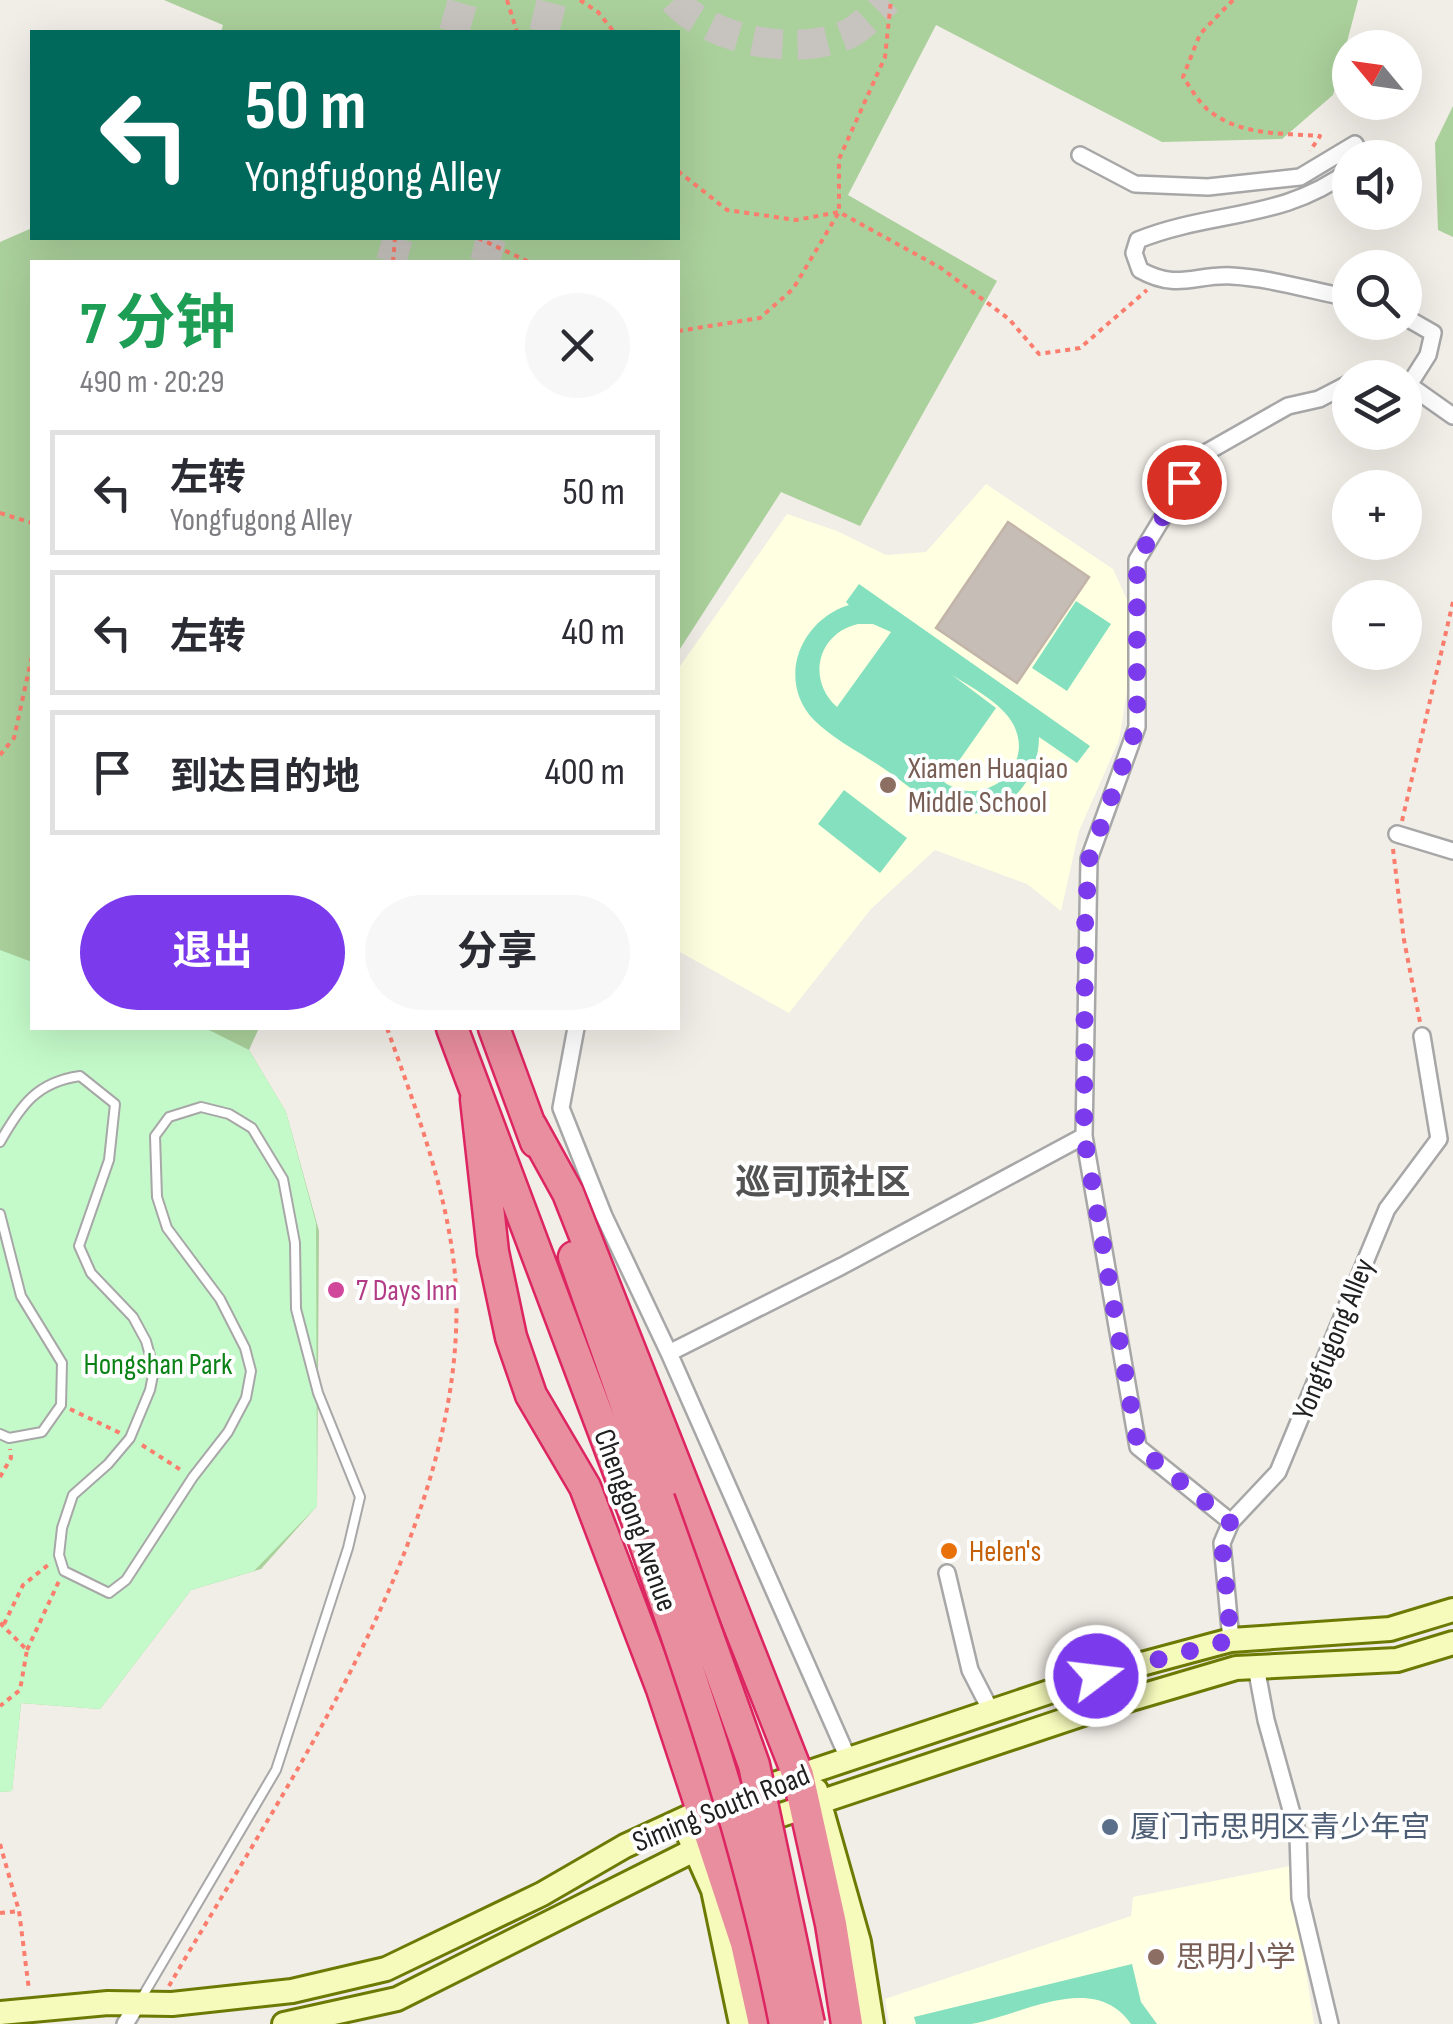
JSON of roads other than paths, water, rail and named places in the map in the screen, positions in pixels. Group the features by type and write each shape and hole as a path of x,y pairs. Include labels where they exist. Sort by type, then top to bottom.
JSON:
{"highway":[{"name":"Chenggong Avenue","path":"453,1030 476,1099 754,1764 809,2024"},
{"name":"Chenggong Avenue","path":"495,1030 531,1126 646,1506 768,1938 785,2024"},
{"path":"476,1099 490,1235 510,1337 531,1394 585,1487 662,1689 690,1815 746,1944 764,2024"},
{"path":"531,1126 568,1192 804,1773 847,2024"}],"main road":[{"name":"Siming South Road","path":"0,2013 172,2004 292,1991 386,1969 542,1894 690,1815 848,1758 1096,1676 1231,1640 1390,1629 1453,1610"},
{"name":"Siming South Road","path":"284,2024 396,2000 557,1922 703,1844 1104,1708 1236,1668 1397,1660 1453,1643"},
{"path":"812,1804 859,1942 872,2024"},
{"path":"703,1844 741,2024"}],"street":[{"path":"1080,155 1135,184 1208,187 1300,177 1332,158"},
{"path":"1332,184 1304,198 1138,240 1134,253 1140,270 1158,280 1189,283 1230,276 1332,295"},
{"path":"1422,326 1433,332 1422,363"},
{"path":"1231,1640 1222,1543 1230,1522 1138,1447 1084,1136 1089,859 1137,726 1137,560 1200,456 1288,406 1332,392"},
{"path":"1422,394 1453,416"},
{"path":"1398,834 1453,851"},
{"path":"576,1030 561,1108 604,1216 669,1353 848,1758"},
{"name":"Yongfugong Alley","path":"1230,1522 1278,1472 1387,1210 1439,1139 1422,1036"},
{"path":"669,1353 842,1266 1084,1136"},
{"path":"947,1573 970,1670 991,1711"},
{"path":"1256,1667 1266,1720 1298,1835 1300,1898 1330,2024"},
{"path":"292,1991 292,2024"},
{"path":"125,2024 138,2003"}],"lane":[{"path":"0,1142 18,1110 53,1080 80,1076 116,1104 109,1160 80,1246 91,1273 134,1317 154,1370 130,1438 108,1464 73,1494 62,1528 59,1556 64,1571 110,1593 126,1580 228,1432 246,1398 252,1371 245,1348 220,1298 167,1228 157,1197 155,1136 169,1117 201,1107 229,1114 252,1128 283,1179 295,1244 296,1309 318,1393 360,1497 348,1548 276,1770 138,2003"},
{"path":"0,1214 21,1296 62,1363 61,1405 42,1432 4,1436"}],"tunnel":[{"path":"455,30 463,0"},
{"path":"544,30 552,0"},
{"path":"674,0 710,26 758,42 784,45 832,40 852,32 888,0"},
{"path":"392,260 397,240"},
{"path":"486,260 490,240"}],"place":[{"name":"Xiamen Huaqiao Middle School","path":"888,785"},
{"name":"7 Days Inn","path":"336,1290"},
{"name":"Helen's","path":"949,1551"},
{"name":"厦门市思明区青少年宫","path":"1110,1827"},
{"name":"思明小学","path":"1156,1957"}],"district":[{"name":"巡司顶社区","path":"823,1182"}],"park label":[{"name":"Hongshan Park","path":"158,1364"}]}
